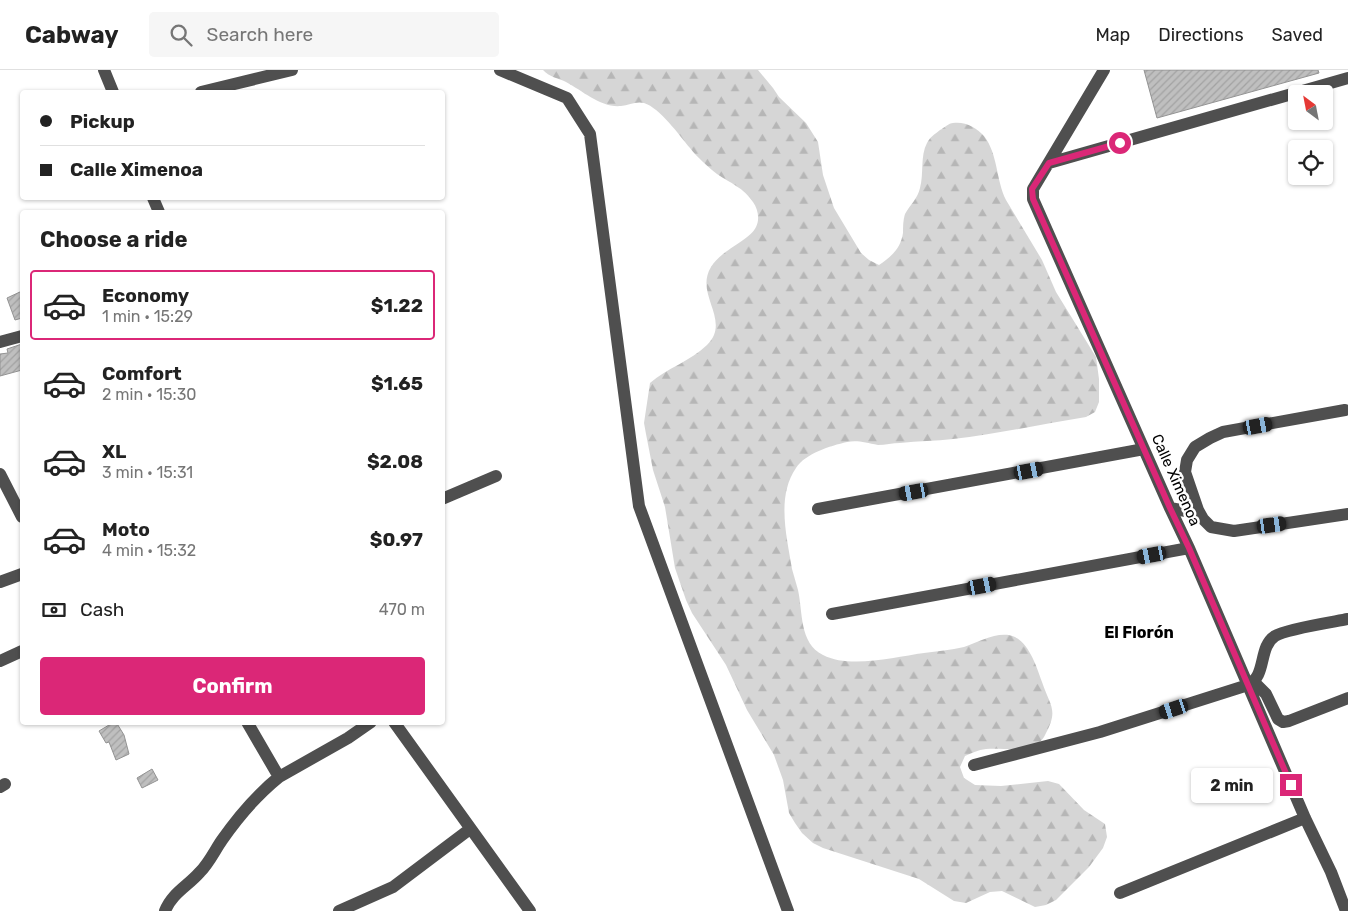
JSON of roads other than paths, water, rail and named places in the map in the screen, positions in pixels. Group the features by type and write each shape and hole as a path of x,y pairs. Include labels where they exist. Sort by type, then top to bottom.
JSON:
{"street":[{"path":"104,70 112,90"},
{"path":"209,90 292,70"},
{"path":"500,70 567,98 590,134 639,506 788,911"},
{"name":"Calle Ximenoa","path":"1104,70 1032,189 1033,199 1170,508 1251,684 1346,911"},
{"path":"1049,163 1348,78"},
{"path":"0,342 20,337"},
{"path":"1345,410 1223,432 1195,447 1187,460 1185,472 1198,510 1211,527 1234,531 1348,514"},
{"path":"818,509 1144,449"},
{"path":"0,474 20,513"},
{"path":"445,498 496,476"},
{"path":"1170,508 1191,512 1198,510"},
{"path":"832,614 1189,548"},
{"path":"0,582 20,575"},
{"path":"974,765 1100,732 1251,684 1260,670 1268,645 1274,636 1348,619"},
{"path":"0,661 20,652"},
{"path":"1251,684 1266,694 1278,719 1283,722 1289,722 1348,698"},
{"path":"248,725 280,777"},
{"path":"165,911 168,902 201,871 225,836 270,784 367,725"},
{"path":"396,725 530,911"},
{"path":"1120,893 1306,818"},
{"path":"339,911 393,887 470,829"}],"district":[{"name":"El Florón","path":"1139,632"}]}
